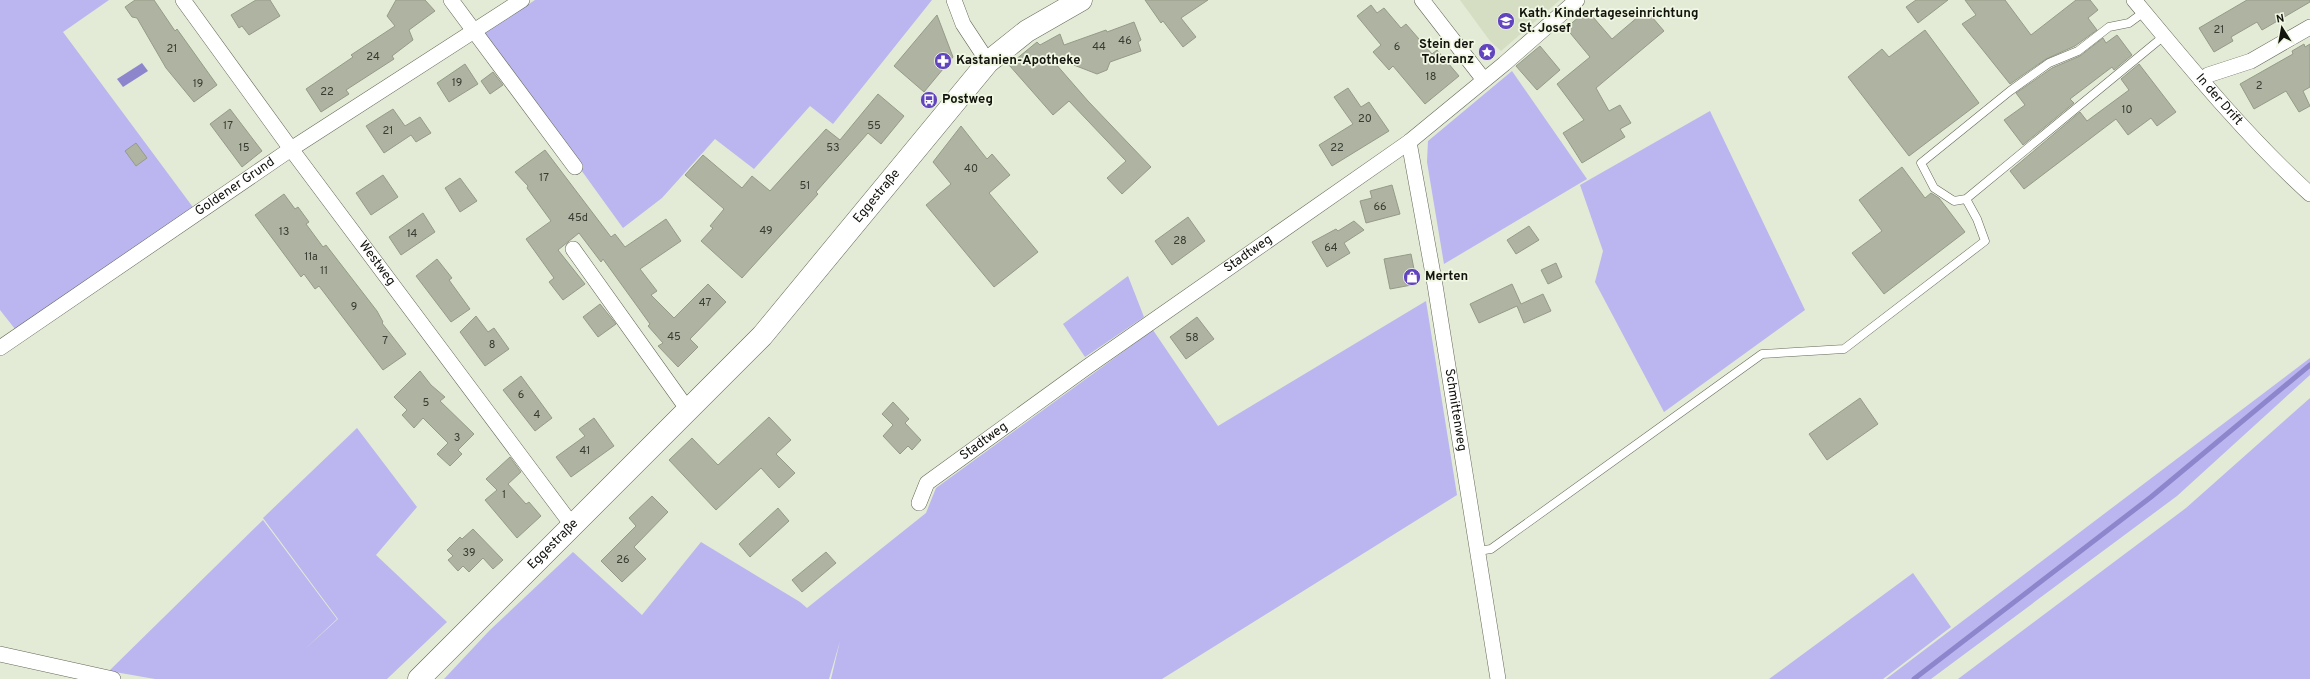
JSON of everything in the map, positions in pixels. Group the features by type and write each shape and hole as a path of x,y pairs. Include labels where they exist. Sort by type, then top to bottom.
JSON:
{"main road":[{"name":"Eggestraße","path":"419,679 762,336 988,62 1027,31 1081,0"}],"street":[{"name":"Westweg","path":"183,0 291,149 572,525"},
{"path":"451,0 575,167"},
{"name":"Goldener Grund","path":"0,348 291,149 522,0"},
{"path":"954,0 963,24 988,62"},
{"path":"1422,0 1484,80"},
{"name":"Stadtweg","path":"919,503 927,483 1080,372 1409,142 1577,0"},
{"name":"In der Drift","path":"2134,0 2201,80 2277,163 2310,194"},
{"path":"2201,80 2208,75 2251,61 2310,27"},
{"name":"Schmittenweg","path":"1409,142 1435,285 1498,679"},
{"path":"573,249 688,410"},
{"path":"0,654 113,679"}],"lane":[{"path":"2144,12 2129,23 2109,27 2078,51 2049,63 2010,91 1921,163 1934,188 1954,201 1966,199 2164,36"},
{"path":"1478,551 1491,549 1762,354 1844,349 1985,241 1977,219 1966,199"}],"shaded area":[{"path":"0,0 109,0 63,32 195,210 15,329 0,310"},
{"path":"535,0 932,0 833,124 810,106 754,169 715,139 662,198 623,228 483,34"},
{"name":"Kath. Kindertageseinrichtung St. Josef","path":"1460,0 1560,0 1501,51 1490,41"},
{"path":"142,63 148,71 123,87 117,79"},
{"path":"1512,71 1587,179 1444,264 1427,162 1428,141"},
{"path":"1710,111 1805,310 1664,412 1595,282 1603,251 1580,185"},
{"path":"1128,276 1144,317 1085,357 1063,324"},
{"path":"1426,301 1457,495 1162,679 831,679 840,641 829,679 444,679 490,630 573,552 642,615 701,542 800,602 807,608 926,513 936,488 1153,330 1218,426"},
{"path":"2310,358 2310,375 2177,496 1931,679 1886,679"},
{"path":"2310,398 2310,679 1958,679 2186,508"},
{"path":"357,428 417,507 376,555 447,622 387,679 155,679 109,671 263,520 337,619 304,650 338,619 263,518"},
{"path":"1913,573 1951,627 1883,679 1769,679"}],"building":[{"path":"135,0 154,0 175,31 177,29 217,85 194,102 166,68 137,18 132,17 125,7"},
{"path":"256,0 270,0 280,16 249,35 242,26 239,28 231,15"},
{"path":"396,0 425,0 435,11 409,30 413,40 392,56 394,59 346,90 349,94 321,112 306,89 353,57 351,55 395,26 387,16"},
{"path":"1145,0 1208,0 1181,18 1196,37 1183,47 1163,21 1161,23"},
{"path":"1916,0 1948,0 1918,23 1906,7"},
{"path":"1965,0 2005,0 2031,35 2076,0 2090,0 2098,10 2088,18 2097,30 2075,46 2046,59 2010,84 1962,24 1976,15"},
{"path":"2247,0 2310,0 2310,2 2262,30 2257,22 2231,37 2233,41 2214,52 2199,28"},
{"path":"1371,5 1377,13 1384,8 1401,28 1406,24 1432,54 1437,50 1459,76 1425,104 1393,66 1389,70 1373,52 1381,45 1357,16"},
{"path":"1587,10 1612,39 1646,10 1664,31 1596,88 1609,111 1620,105 1631,123 1620,129 1625,137 1582,163 1563,133 1584,120 1557,84 1590,57 1566,28"},
{"path":"937,15 953,57 924,92 894,66"},
{"path":"1134,22 1141,40 1138,42 1141,51 1110,62 1107,70 1097,74 1048,55 1088,101 1151,167 1122,194 1107,178 1126,161 1069,101 1053,115 1009,65 1037,42 1040,45 1060,34 1064,45"},
{"path":"1925,30 1979,103 1909,156 1848,77 1882,49 1889,57"},
{"path":"2117,35 2132,55 2114,70 2112,67 2070,99 2074,103 2023,145 2004,120 2025,105 2016,93 2052,68 2080,56 2103,38 2106,43"},
{"path":"2304,44 2305,47 2310,44 2310,87 2303,91 2310,106 2299,112 2286,91 2254,109 2240,84 2293,54 2292,51"},
{"path":"1540,46 1560,70 1537,90 1516,66"},
{"path":"465,64 478,84 449,102 437,83"},
{"path":"2139,64 2176,112 2157,126 2151,118 2128,135 2116,119 2024,189 2010,171 2080,112 2087,121 2129,90 2121,79"},
{"path":"493,72 503,85 490,94 481,81"},
{"path":"1348,88 1361,107 1369,102 1389,131 1332,166 1319,145 1353,124 1334,97"},
{"path":"878,94 904,116 881,144 868,133 816,192 818,194 742,278 701,241 713,228 710,226 724,209 685,175 703,155 742,188 752,176 770,191 826,129 840,140"},
{"path":"230,109 262,151 242,167 210,124"},
{"path":"393,109 405,126 420,117 431,133 416,142 411,135 384,153 366,126"},
{"path":"961,126 987,159 992,154 1010,175 989,193 1038,252 994,287 926,205 951,184 933,162"},
{"path":"136,143 147,158 136,166 125,151"},
{"path":"545,150 611,237 615,234 625,247 666,219 681,241 640,269 657,291 651,295 674,318 708,284 726,302 690,339 698,347 678,367 658,346 663,343 648,326 650,324 603,259 601,262 579,233 558,250 585,284 563,300 549,282 554,278 526,239 551,221 527,188 528,186 515,172"},
{"path":"1902,167 1925,198 1931,193 1939,198 1965,232 1884,294 1852,253 1882,231 1859,200"},
{"path":"383,175 398,197 371,215 356,193"},
{"path":"460,178 477,201 460,212 445,188"},
{"path":"1392,185 1400,214 1366,223 1360,201 1372,198 1370,191"},
{"path":"284,194 295,209 298,207 309,222 306,224 323,247 326,245 377,311 383,322 382,323 406,354 383,370 319,286 315,289 304,274 301,277 255,215"},
{"path":"423,213 435,232 401,255 389,237"},
{"path":"1188,217 1205,241 1172,265 1155,241"},
{"path":"1354,221 1364,230 1344,243 1350,253 1327,267 1312,242 1336,229 1338,231"},
{"path":"1529,226 1539,240 1516,254 1507,240"},
{"path":"1411,254 1417,284 1390,289 1384,259"},
{"path":"437,259 452,278 449,280 470,309 451,322 416,276"},
{"path":"1556,263 1562,277 1548,284 1541,270"},
{"path":"1512,284 1521,304 1543,294 1551,311 1524,323 1517,306 1479,323 1470,304"},
{"path":"600,304 616,324 598,337 583,317"},
{"path":"476,316 488,332 494,328 509,349 485,366 460,332"},
{"path":"1197,317 1214,339 1186,359 1170,337"},
{"path":"420,371 431,385 445,397 440,401 474,434 458,450 462,454 450,466 437,454 448,443 423,418 414,428 402,415 407,410 394,397"},
{"path":"521,376 552,418 535,431 503,390"},
{"path":"1860,398 1878,424 1827,460 1809,434"},
{"path":"893,402 909,419 905,423 921,440 912,450 908,446 900,454 883,436 893,425 882,414"},
{"path":"769,417 791,440 776,454 795,473 779,488 761,468 716,510 669,460 692,438 718,465"},
{"path":"594,418 614,446 571,477 556,457 585,436 579,429"},
{"path":"510,457 521,472 508,484 526,504 529,502 541,516 517,538 485,500 497,490 486,479"},
{"path":"652,496 668,512 634,547 646,559 622,582 601,561 636,526 629,518"},
{"path":"778,508 789,521 750,557 739,544"},
{"path":"473,529 503,560 493,569 483,558 469,572 463,566 458,571 448,560 453,556 447,550 460,537 462,539"},
{"path":"826,552 836,563 802,592 792,580"}],"waterway":[{"path":"1914,679 2151,497 2310,365"}],"place":[{"name":"Kath. Kindertageseinrichtung St. Josef","path":"1506,21"},
{"name":"Stein der Toleranz","path":"1487,52"},
{"name":"Kastanien-Apotheke","path":"943,61"},
{"name":"Postweg","path":"929,100"},
{"name":"Merten","path":"1412,277"}]}
